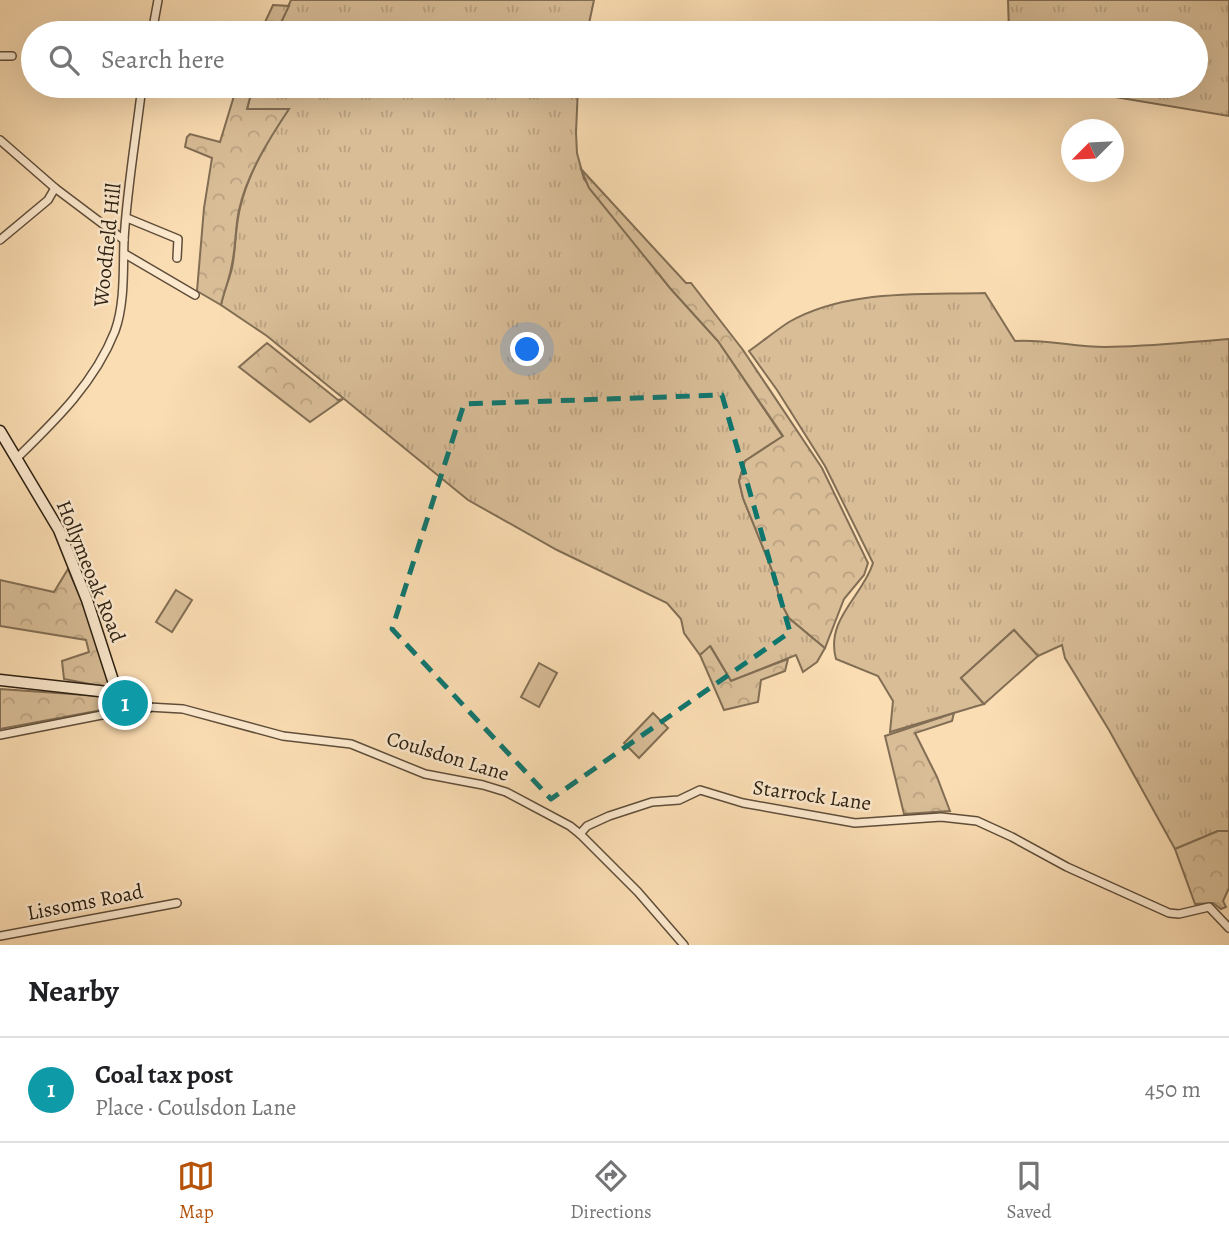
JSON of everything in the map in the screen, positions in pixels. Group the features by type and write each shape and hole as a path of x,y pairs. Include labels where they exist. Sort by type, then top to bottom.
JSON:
{"street":[{"path":"154,21 158,0"},
{"path":"0,56 12,56"},
{"name":"Woodfield Hill","path":"18,457 67,409 94,371 115,330 122,291 124,240 141,98"},
{"path":"0,140 55,188 124,240"},
{"path":"0,240 48,200 55,188"},
{"path":"127,218 178,239 177,258"},
{"path":"125,254 195,295"},
{"name":"Hollymeoak Road","path":"0,431 18,457 58,530 87,600 117,693"},
{"name":"Coulsdon Lane","path":"0,680 117,693 148,707"},
{"name":"Coulsdon Lane","path":"122,711 148,707 183,709 283,736 351,744 425,774 506,792 560,820 580,834 638,892 684,945"},
{"path":"0,735 122,711"},
{"name":"Starrock Lane","path":"580,834 587,826 609,816 652,802 679,800 700,790 743,803 855,823 941,817 977,821 1067,867 1169,913 1179,914 1209,907 1229,928"},
{"name":"Lissoms Road","path":"0,936 177,903"}],"highlighted area":[{"path":"722,395 790,632 551,799 392,629 464,404"}],"green space":[{"path":"291,0 594,0 590,21 281,21"},
{"path":"1008,0 1229,0 1229,116 1121,98 1208,98 1208,21 1009,21"},
{"path":"273,5 289,6 282,21 266,21"},
{"path":"233,98 250,98 247,109 289,109 247,183 238,217 231,269 221,305 197,291 204,208 212,158 185,147 190,134 220,142"},
{"path":"250,98 577,98 577,153 584,179 670,288 718,341 783,437 745,461 739,481 743,498 774,575 780,601 789,618 825,648 817,662 803,672 796,655 731,681 711,647 700,655 684,633 681,619 667,603 557,550 468,500 267,336 221,305 232,268 238,216 248,182 288,110 247,109"},
{"path":"581,169 686,283 691,283 743,350 822,468 868,563 864,575 844,599 825,648 789,618 780,601 774,575 743,498 739,481 745,461 783,436 718,341 670,288 589,188"},
{"path":"985,293 1015,341 1105,347 1229,339 1229,831 1218,831 1175,849 1109,730 1065,658 1062,645 1038,656 1014,630 961,678 984,704 890,732 893,701 878,676 836,659 834,645 840,620 873,563 825,466 749,351 789,322 811,311 835,304 910,294"},
{"path":"267,343 338,400 343,399 310,422 239,367"},
{"path":"68,569 83,603 110,688 64,679 62,661 89,652 86,640 0,626 0,580 54,592"},
{"path":"176,590 192,600 172,632 156,622"},
{"path":"1014,630 1038,656 984,704 961,678"},
{"path":"710,646 731,681 788,659 785,671 761,680 758,702 724,710 700,655"},
{"path":"539,663 557,673 539,707 521,697"},
{"path":"0,689 100,696 102,710 0,729"},
{"path":"653,713 668,728 639,758 624,743"},
{"path":"954,713 952,721 915,733 950,811 904,814 885,736"},
{"path":"1218,831 1229,831 1229,888 1223,901 1226,907 1221,909 1213,903 1195,904 1175,849"}],"place":[{"name":"Coal tax post","path":"125,703"}]}
